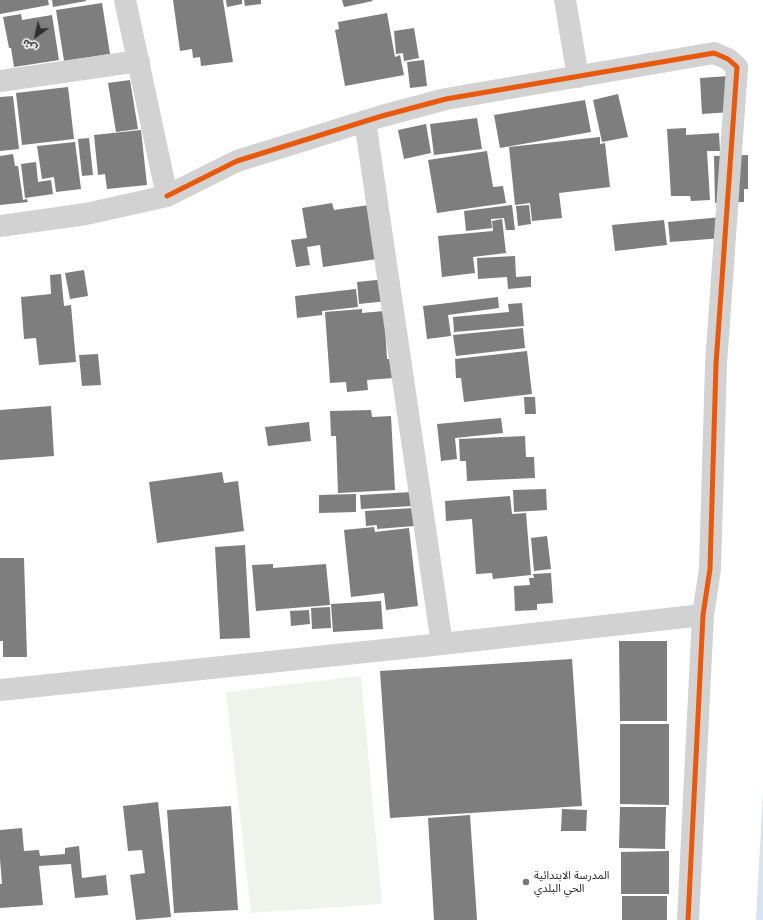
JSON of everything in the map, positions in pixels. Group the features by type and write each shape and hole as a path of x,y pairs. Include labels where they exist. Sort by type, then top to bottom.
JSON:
{"street":[{"path":"125,0 167,196"},
{"path":"565,0 578,77"},
{"path":"0,226 86,214 167,196 237,161 365,121 446,99 714,53 728,59 737,68 716,364 710,569 703,615 688,920"},
{"path":"0,81 139,61"},
{"path":"365,121 442,644"},
{"path":"0,690 703,615"}],"shaded area":[{"path":"361,676 382,904 251,913 226,692"}],"water":[{"path":"763,791 763,920 756,920"}],"building":[{"path":"0,0 48,0 49,5 0,14"},
{"path":"52,0 86,0 86,1 53,7"},
{"path":"173,0 223,0 233,62 201,66 200,57 193,58 192,49 180,51"},
{"path":"226,0 242,0 242,4 227,7"},
{"path":"244,0 261,0 261,4 245,6"},
{"path":"342,0 372,0 373,1 344,7"},
{"path":"102,3 110,54 64,61 56,10"},
{"path":"387,13 395,57 400,55 404,75 345,86 335,30 339,29 338,22"},
{"path":"21,14 22,20 52,15 59,60 14,67 3,17"},
{"path":"414,28 419,58 404,61 403,53 396,54 394,31"},
{"path":"424,60 427,86 410,88 407,62"},
{"path":"729,76 731,112 702,114 700,78"},
{"path":"130,80 138,129 116,132 108,83"},
{"path":"68,87 74,139 22,145 16,93"},
{"path":"618,94 628,137 602,142 593,100"},
{"path":"13,96 19,149 0,151 0,97"},
{"path":"585,100 591,132 500,148 494,115"},
{"path":"477,118 482,149 434,155 430,124"},
{"path":"426,124 431,153 404,159 398,130"},
{"path":"686,128 686,135 719,133 720,151 707,151 710,200 691,201 690,196 671,196 667,129"},
{"path":"141,130 147,185 107,189 105,174 98,175 94,135"},
{"path":"600,137 600,144 605,143 610,187 559,193 562,218 532,221 530,203 515,205 509,147"},
{"path":"89,138 93,175 82,176 78,139"},
{"path":"75,142 81,189 56,192 54,177 42,179 37,146"},
{"path":"487,151 493,187 503,186 506,203 437,213 428,160"},
{"path":"13,154 15,166 18,166 23,200 27,199 28,202 0,205 0,156"},
{"path":"748,155 748,189 744,189 744,202 715,203 714,156"},
{"path":"36,162 38,182 51,180 53,194 25,198 21,164"},
{"path":"332,203 334,210 369,205 377,259 323,267 320,245 307,247 310,265 296,267 291,240 307,238 302,208"},
{"path":"512,205 515,230 506,230 504,218 491,219 492,228 466,231 464,211"},
{"path":"529,205 531,224 518,226 516,206"},
{"path":"722,217 723,238 670,242 668,222"},
{"path":"502,219 506,253 473,257 475,273 442,277 438,236 493,231 492,221"},
{"path":"664,220 667,245 615,251 612,225"},
{"path":"515,256 516,277 531,276 531,287 508,289 507,277 478,279 477,258"},
{"path":"84,270 88,296 70,299 65,273"},
{"path":"61,274 64,306 71,305 76,362 39,365 36,338 24,339 21,297 51,294 50,275"},
{"path":"395,278 397,300 359,304 357,282"},
{"path":"356,289 358,307 322,311 322,315 297,318 295,296"},
{"path":"498,297 499,308 448,315 451,336 427,339 423,306"},
{"path":"522,303 524,326 454,332 453,317 509,312 508,304"},
{"path":"362,309 362,313 384,311 387,359 391,359 393,378 367,380 368,390 347,392 346,382 330,383 325,312"},
{"path":"523,328 525,348 456,356 453,335"},
{"path":"527,351 532,394 464,402 461,378 456,378 455,359"},
{"path":"98,354 101,385 82,386 79,355"},
{"path":"524,397 535,397 536,414 525,414"},
{"path":"51,406 54,456 0,460 0,410"},
{"path":"371,410 372,417 391,416 395,490 338,493 336,436 331,436 330,411"},
{"path":"501,418 503,433 455,438 457,459 441,461 437,424"},
{"path":"309,422 311,441 268,446 265,427"},
{"path":"525,436 526,457 534,457 535,478 467,481 466,461 460,461 459,439"},
{"path":"222,472 224,483 238,481 244,531 157,543 149,482"},
{"path":"546,489 547,510 514,512 513,490"},
{"path":"412,492 413,506 361,509 360,495"},
{"path":"356,494 356,512 319,513 319,495"},
{"path":"510,496 512,514 526,513 531,575 493,579 492,573 476,574 472,519 446,521 445,501"},
{"path":"413,508 414,526 377,529 377,525 366,526 365,511"},
{"path":"374,527 375,532 409,528 418,606 386,610 384,593 351,597 344,530"},
{"path":"547,536 551,569 534,571 531,538"},
{"path":"245,545 250,638 220,639 215,547"},
{"path":"0,558 24,558 27,657 3,657 3,641 0,641"},
{"path":"273,564 273,568 326,564 330,605 256,611 252,565"},
{"path":"551,573 553,603 537,604 537,610 515,611 514,586 530,585 529,578 534,578 533,574"},
{"path":"381,601 383,629 333,632 331,604"},
{"path":"330,607 331,628 312,629 311,608"},
{"path":"309,610 310,624 291,626 290,611"},
{"path":"619,641 667,641 667,721 620,721"},
{"path":"572,659 582,806 390,818 380,671"},
{"path":"620,724 669,724 669,805 620,804"},
{"path":"158,802 171,917 136,920 130,875 145,873 142,850 128,851 123,806"},
{"path":"231,806 238,910 174,913 167,810"},
{"path":"620,807 666,807 665,849 619,848"},
{"path":"562,809 587,810 586,831 561,831"},
{"path":"470,815 477,920 434,920 428,818"},
{"path":"22,828 24,851 39,850 40,856 65,854 65,848 79,846 82,878 106,875 108,895 75,898 71,864 39,866 43,905 0,908 0,884 2,884 0,830"},
{"path":"669,851 669,894 621,894 621,852"},
{"path":"622,896 667,896 667,920 622,920"}],"cycle path":[{"path":"167,196 237,161 382,116 446,99 714,53 728,59 737,67 716,364 710,569 703,615 688,920"}],"place":[{"name":"المدرسة الابتدائية الحي البلدي","path":"526,882"}]}
